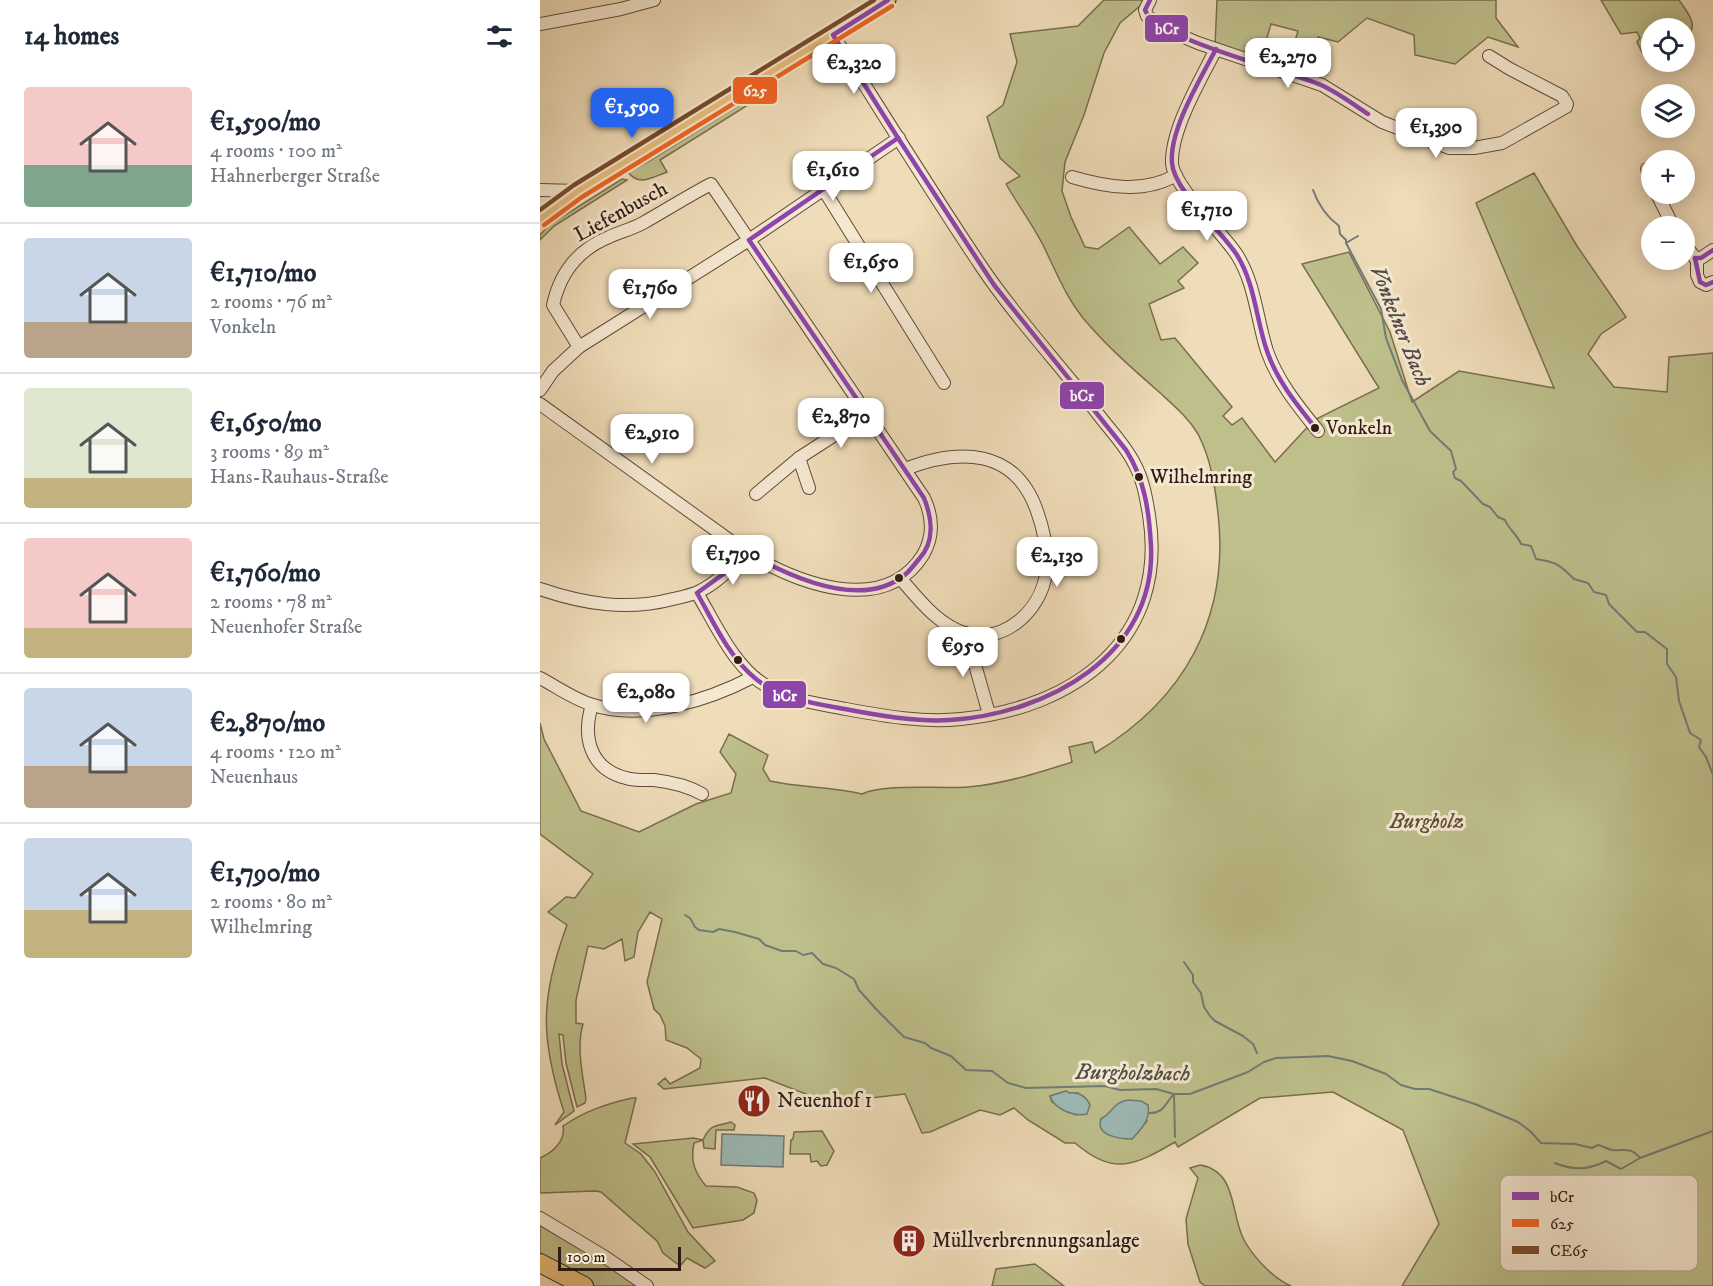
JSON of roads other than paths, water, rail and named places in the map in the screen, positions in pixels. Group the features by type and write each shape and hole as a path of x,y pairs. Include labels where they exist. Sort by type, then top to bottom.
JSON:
{"highway":[{"path":"540,1263 584,1286"}],"main road":[{"path":"540,219 578,191 833,35 884,1"}],"street":[{"path":"540,24 621,9 654,0"},
{"path":"1150,0 1145,14 1154,22 1179,35 1322,85 1382,122 1457,149 1502,143 1566,107 1567,104 1562,96 1489,56"},
{"path":"697,593 736,656 753,677 770,688 796,699 880,715 961,720 1031,704 1073,685 1100,665 1122,642 1136,618 1148,584 1152,542 1141,479 1132,459 982,268 833,35"},
{"path":"1216,49 1187,108 1176,140 1172,161 1176,175 1203,214 1230,245 1242,263 1274,369 1288,393 1318,431"},
{"path":"540,390 559,364 579,347 749,240 899,138"},
{"path":"1072,177 1122,187 1156,183 1176,175"},
{"name":"Liefenbusch","path":"579,347 553,305 557,285 567,268 586,250 605,238 640,224 711,184 749,240"},
{"path":"540,190 578,191"},
{"path":"824,190 944,383"},
{"path":"540,404 746,552 780,572 814,584 842,588 861,589 901,579 923,554 930,540 932,526 927,503 749,240"},
{"path":"1707,258 1698,263 1697,275 1700,282 1706,285 1713,282"},
{"path":"756,494 799,458 867,414"},
{"path":"901,579 934,615 966,633 984,636 1002,632 1027,613 1041,590 1046,574 1043,527 1032,496 1024,483 1011,471 986,459 946,456 904,469"},
{"path":"799,458 809,488"},
{"path":"540,590 579,601 620,606 658,603 697,593 729,570 746,552"},
{"path":"966,633 989,714"},
{"path":"540,678 592,705 619,711 649,709 701,699 729,690 753,677"},
{"path":"592,705 587,731 589,743 594,756 614,774 628,779 673,783 692,788 702,794"},
{"path":"540,1218 605,1257 647,1286"}],"water":[{"path":"1066,1091 1079,1094 1086,1099 1090,1105 1087,1114 1071,1113 1052,1101 1050,1096"},
{"path":"1128,1100 1141,1101 1148,1105 1147,1120 1142,1128 1132,1139 1105,1133 1100,1125 1101,1119 1116,1105"},
{"path":"722,1134 784,1136 783,1167 721,1165"}],"waterway":[{"name":"Vonkelner Bach","path":"1313,190 1323,210 1339,226 1340,234 1346,240 1381,309 1386,338 1402,380 1430,431 1451,451 1456,469 1453,472 1455,478 1461,481 1483,504 1490,507 1498,517 1505,520 1521,544 1531,546 1536,559 1558,565 1574,579 1588,583 1594,592 1606,595 1609,604 1637,632 1645,632 1667,649 1667,664 1676,677 1679,701 1690,733 1701,740 1699,747 1713,775"},
{"path":"1346,243 1358,236"},
{"name":"Burgholzbach","path":"685,915 699,930 713,932 719,929 735,932 759,939 765,945 782,951 796,951 803,955 812,953 823,964 836,968 854,979 859,990 904,1037 925,1043 951,1056 966,1070 992,1071 1008,1083 1026,1088 1105,1086 1120,1090 1156,1089 1174,1094 1190,1094 1248,1072 1276,1058 1328,1056 1352,1061 1386,1074 1401,1085 1415,1089 1429,1089 1475,1104 1518,1122 1541,1143 1575,1144 1592,1148 1598,1145 1612,1150 1631,1151 1640,1158 1713,1131"},
{"path":"1184,962 1193,975 1193,982 1201,993 1204,1007 1210,1016 1243,1036 1253,1044 1257,1053"},
{"path":"1174,1094 1175,1137"},
{"path":"1149,1113 1161,1110 1173,1095"},
{"path":"1555,1163 1581,1168 1606,1161 1621,1169 1640,1158"}],"place":[{"name":"Vonkeln","path":"1315,428"},
{"name":"Wilhelmring","path":"1139,477"},
{"name":"Neuenhof 1","path":"754,1101"},
{"name":"Müllverbrennungsanlage","path":"909,1241"}],"park label":[{"name":"Burgholz","path":"1427,822"}]}
